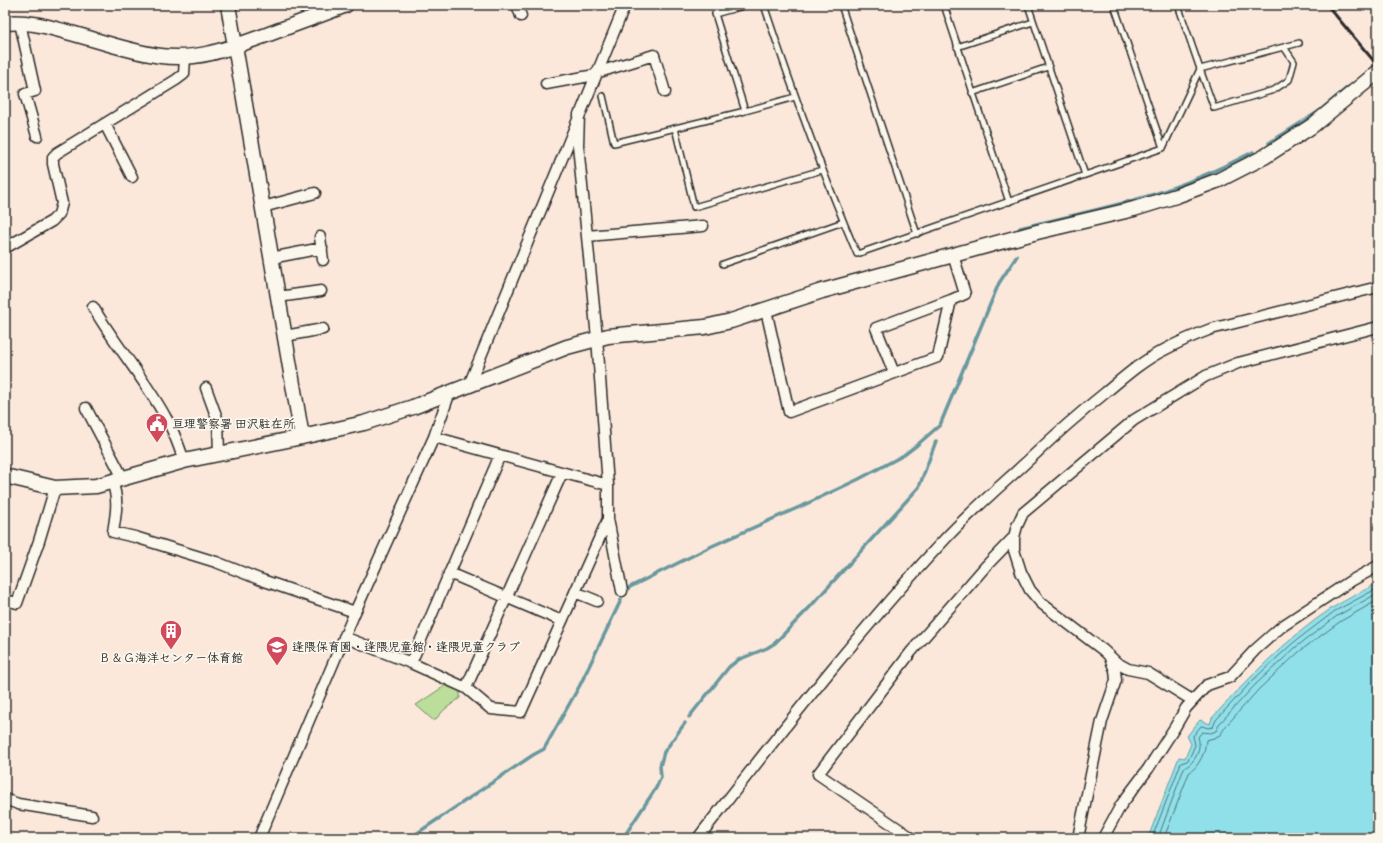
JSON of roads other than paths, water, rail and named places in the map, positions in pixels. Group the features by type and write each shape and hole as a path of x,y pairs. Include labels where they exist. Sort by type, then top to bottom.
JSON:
{"street":[{"path":"5,23 35,23 132,51 185,58 209,54 235,46 346,5"},
{"path":"517,5 520,16"},
{"path":"469,385 625,5"},
{"path":"230,7 235,46 302,438"},
{"path":"20,23 35,91 25,94 37,136"},
{"path":"546,84 596,74 654,55 665,92"},
{"path":"5,248 52,221 59,214 62,203 55,175 53,157 57,153 184,74 185,58"},
{"path":"5,476 55,488 96,486 184,461 302,438 370,421 567,347 597,338 705,327 731,321 822,291 1037,232 1134,209 1176,196 1219,180 1264,157 1312,126 1378,72"},
{"path":"579,114 578,145 597,338 608,485 608,519 622,591"},
{"path":"105,124 132,177"},
{"path":"262,207 315,193"},
{"path":"587,236 703,226"},
{"path":"320,236 323,260"},
{"path":"271,258 322,248"},
{"path":"894,373 876,328 965,294 953,255"},
{"path":"698,838 865,630 946,538 985,499 1118,382 1164,349 1194,335 1211,329 1378,287"},
{"path":"278,297 321,291"},
{"path":"766,310 789,412 938,357 950,300"},
{"path":"93,307 102,323 148,388 166,418 184,461"},
{"path":"1192,700 1148,673 1128,669 1117,663 1041,603 1030,590 1021,572 1014,550 1014,537 1023,513 1134,420 1206,376 1238,363 1378,327"},
{"path":"285,336 323,329"},
{"path":"206,388 218,421 219,454"},
{"path":"259,838 344,637 434,437 450,392"},
{"path":"86,408 118,480 113,532 135,537 216,562 259,579 355,612"},
{"path":"434,437 608,485"},
{"path":"411,663 500,455"},
{"path":"466,688 562,473"},
{"path":"5,600 18,602 55,488"},
{"path":"344,637 411,663 466,688 491,709 521,712 608,519"},
{"path":"912,838 818,774 912,652 985,567 1014,537"},
{"path":"1102,838 1121,805 1148,769 1176,727 1186,708 1207,685 1230,677 1255,650 1281,627 1349,582 1378,566"},
{"path":"449,573 507,596 562,621"},
{"path":"575,592 598,601"},
{"path":"1078,838 1102,721 1116,680 1115,670 1107,654"},
{"path":"5,799 18,804 92,816"}],"lane":[{"path":"745,111 715,14 747,5"},
{"path":"764,5 795,97 822,170 856,254 1163,148 1200,69 1299,43"},
{"path":"842,5 917,234"},
{"path":"944,5 1009,202"},
{"path":"1028,5 1085,174"},
{"path":"1114,5 1163,148"},
{"path":"1178,5 1214,108 1274,90 1289,80 1294,62 1284,46"},
{"path":"957,47 1033,22"},
{"path":"972,93 1048,67"},
{"path":"603,96 614,143 745,111 795,97"},
{"path":"675,128 694,207 822,170"},
{"path":"723,264 843,222"}],"water":[{"path":"1378,583 1378,838 1148,838 1179,757 1185,758 1191,744 1187,736 1200,720 1210,724 1212,718 1240,688 1299,632 1332,608"}],"waterway":[{"path":"1269,143 1318,112 1348,87"},
{"path":"1020,228 1146,197 1209,173 1253,152"},
{"path":"627,590 630,587 712,546 859,479 904,455 917,445 940,425 999,283 1017,256"},
{"path":"689,717 729,667 738,660 767,648 775,643 810,607 919,487 936,441"},
{"path":"410,838 544,749 580,685 621,600"},
{"path":"623,838 656,788 661,777 660,766 664,752 685,723"}],"railway":[{"path":"1327,5 1378,66"}],"place":[{"name":"亘理警察署 田沢駐在所","path":"157,444"},
{"name":"Ｂ＆Ｇ海洋センター体育館","path":"171,650"},
{"name":"逢隈保育園・逢隈児童館・逢隈児童クラブ","path":"277,666"}]}
